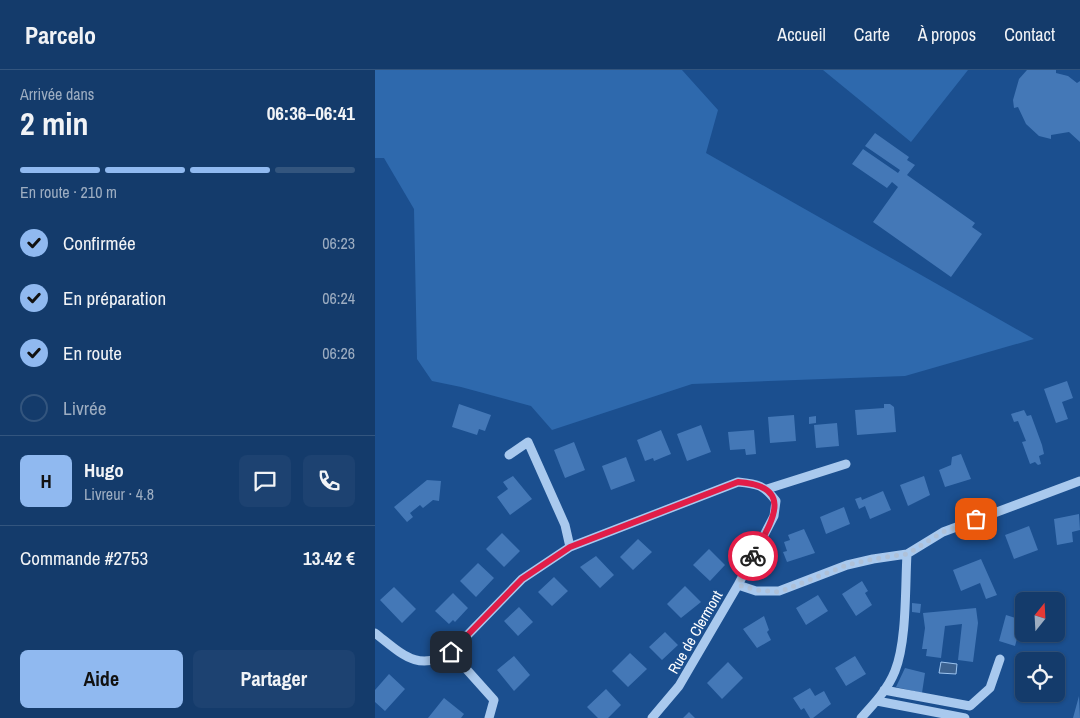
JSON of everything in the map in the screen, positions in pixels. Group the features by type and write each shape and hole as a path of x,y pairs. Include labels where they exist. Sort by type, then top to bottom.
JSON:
{"street":[{"path":"509,455 528,442 565,525 570,547"},
{"path":"767,489 846,464"},
{"name":"Rue de Clermont","path":"652,718 679,686 738,585 756,590 779,592 847,565 907,554 943,532 1080,481"},
{"path":"375,633 404,655 420,662 437,661 451,652 522,579 570,547 738,482 754,483 767,489 776,502 774,516 738,585"},
{"path":"861,718 877,701 895,671 901,647 907,554"},
{"path":"451,652 494,700 489,718"},
{"path":"884,690 970,706 990,688 1000,659"},
{"path":"877,701 965,718"}],"shaded area":[{"path":"375,70 682,70 718,110 706,153 1034,339 905,376 692,384 552,430 531,406 432,381 417,359 414,209 384,158 375,158"},
{"path":"823,70 968,70 911,142"},
{"path":"941,662 957,664 956,674 939,673"}],"building":[{"path":"1027,70 1056,70 1056,73 1068,76 1077,83 1080,81 1080,142 1069,132 1051,135 1051,139 1039,136 1026,124 1018,107 1014,108 1013,100 1019,79"},
{"path":"875,133 909,157 907,160 915,165 907,175 975,223 972,227 982,234 951,277 873,222 898,187 892,182 887,188 852,164 863,149 898,173 900,170 865,146"},
{"path":"1067,381 1073,398 1062,402 1068,419 1056,423 1044,389"},
{"path":"459,404 491,415 485,431 479,429 477,435 452,427"},
{"path":"884,404 890,404 894,407 896,432 857,435 855,410 884,408"},
{"path":"1024,410 1027,416 1031,415 1042,445 1044,454 1039,456 1041,464 1038,465 1035,462 1030,464 1022,442 1026,441 1018,421 1014,422 1011,414"},
{"path":"794,415 796,441 770,443 768,417"},
{"path":"816,416 816,423 809,424 809,417"},
{"path":"837,423 839,446 816,448 814,425"},
{"path":"701,425 711,452 687,461 677,434"},
{"path":"661,430 671,454 654,461 653,458 645,461 637,440"},
{"path":"754,430 756,454 746,455 745,449 730,450 728,432"},
{"path":"574,442 585,470 565,478 554,450"},
{"path":"961,454 971,479 945,487 939,470 951,465 952,457"},
{"path":"626,457 635,481 611,490 602,466"},
{"path":"513,476 532,499 510,515 497,497 508,489 503,482"},
{"path":"924,476 930,495 908,506 900,485"},
{"path":"427,480 441,481 439,501 433,500 423,508 420,505 410,513 413,517 407,522 394,507"},
{"path":"883,491 891,510 870,519 865,506 859,509 855,499 861,497 862,500"},
{"path":"844,507 850,524 826,534 820,517"},
{"path":"1079,514 1080,530 1072,532 1073,542 1057,545 1054,519"},
{"path":"1029,526 1038,550 1014,559 1005,535"},
{"path":"804,529 815,553 787,562 783,552 787,551 784,542 790,540 788,535"},
{"path":"502,533 520,551 504,567 486,549"},
{"path":"638,539 652,552 633,570 620,557"},
{"path":"709,549 725,565 710,581 693,565"},
{"path":"596,556 614,575 600,588 580,567"},
{"path":"981,559 997,595 986,599 980,583 961,591 953,570"},
{"path":"478,563 494,578 476,597 460,581"},
{"path":"554,577 568,591 552,606 538,592"},
{"path":"862,581 868,591 865,593 872,605 856,616 842,594"},
{"path":"685,586 701,602 681,618 667,604"},
{"path":"394,587 416,609 402,623 380,600"},
{"path":"453,593 468,608 455,622 453,620 449,624 435,611"},
{"path":"818,595 828,611 806,625 796,608"},
{"path":"912,603 921,604 920,613 912,612"},
{"path":"519,607 533,622 518,636 504,621"},
{"path":"976,608 978,623 973,662 958,660 962,624 945,626 941,658 926,656 927,649 922,649 925,628 923,613"},
{"path":"1006,615 1015,618 1015,646 999,641"},
{"path":"764,616 769,630 767,632 771,640 757,648 743,629"},
{"path":"665,632 678,645 662,660 649,647"},
{"path":"630,653 647,669 628,687 612,671"},
{"path":"514,656 530,675 514,691 497,670"},
{"path":"855,656 866,674 846,686 835,668"},
{"path":"728,662 743,678 722,699 707,683"},
{"path":"905,668 925,673 922,693 896,687"},
{"path":"389,674 405,689 385,711 375,702 375,690"},
{"path":"810,688 815,696 824,691 831,704 813,718 810,718 804,708 801,710 793,698"},
{"path":"606,689 621,705 608,718 598,718 587,707"},
{"path":"1079,696 1080,718 1073,718"},
{"path":"444,698 464,714 461,718 428,718"},
{"path":"689,712 695,718 683,718"}],"way so far":[{"path":"753,556 738,585 756,590 779,592 847,565 907,554 943,532 976,519"}],"route":[{"path":"451,652 522,579 570,547 626,527 738,482 754,483 767,489 776,502 774,516 753,556"}]}
